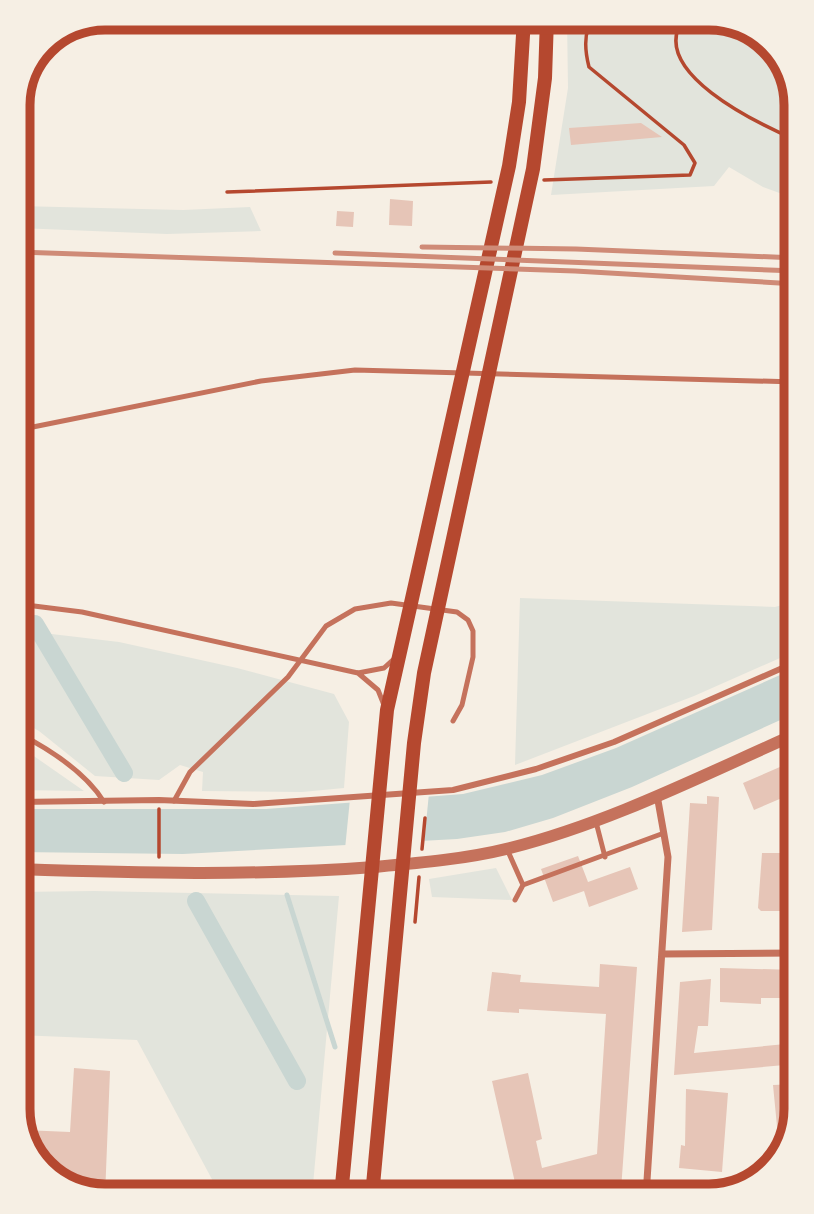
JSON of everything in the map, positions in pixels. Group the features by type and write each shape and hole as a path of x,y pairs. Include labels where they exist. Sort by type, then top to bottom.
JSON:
{"main road":[{"path":"342,1184 387,710 516,128 523,30"},
{"path":"373,1184 414,743 424,673 539,134 546,30"}],"street":[{"path":"30,802 174,801 253,804 453,790 536,769 614,742 784,667"},
{"path":"30,869 173,873 326,871 424,863 507,849 596,821 784,739"},
{"path":"647,1184 668,857 657,795"},
{"path":"662,954 784,953"}],"lane":[{"path":"30,428 261,381 355,370 784,382"},
{"path":"174,801 190,772 288,677 326,626 355,609 391,603 457,612 468,620 473,631 473,657 461,705 453,721"},
{"path":"30,606 92,614 358,673 384,668 398,655"},
{"path":"358,673 378,690 387,710"},
{"path":"30,739 48,748 96,789 104,802"},
{"path":"596,821 605,857"},
{"path":"514,900 523,885 605,857 664,833"},
{"path":"507,849 523,885"}],"path":[{"path":"679,30 676,36 677,51 682,65 739,111 784,134"},
{"path":"545,184 547,172"},
{"path":"421,857 425,807"},
{"path":"159,820 159,859"},
{"path":"414,933 420,869"}],"shaded area":[{"path":"567,30 714,30 738,35 755,45 769,59 782,86 784,195 763,187 729,167 714,186 551,195 568,88"},
{"path":"30,206 183,210 250,207 261,231 167,234 30,228"},
{"path":"520,598 775,607 784,604 784,656 694,696 515,765"},
{"path":"30,631 119,642 237,668 334,694 349,722 344,788 302,792 202,791 203,772 180,765 159,780 95,776 30,726"},
{"path":"784,673 784,718 632,787 553,818 505,832 457,839 183,854 30,852 30,809 266,809 463,794 542,775 616,748"},
{"path":"30,753 84,791 30,790"},
{"path":"496,868 512,900 432,897 429,879"},
{"path":"30,892 339,896 313,1184 215,1184 137,1040 30,1036"}],"pier":[{"path":"429,793 424,844 345,849 350,799"}],"building":[{"path":"641,123 662,137 571,145 569,128"},
{"path":"390,199 413,201 412,226 389,225"},
{"path":"337,211 354,212 353,227 336,226"},
{"path":"784,765 784,797 754,810 743,783"},
{"path":"707,796 719,797 712,930 682,932 690,803 707,804"},
{"path":"762,853 784,853 784,911 761,911 758,908"},
{"path":"578,856 588,882 630,867 638,889 589,907 584,891 553,902 541,869"},
{"path":"600,964 637,967 621,1184 515,1184 492,1081 528,1073 542,1139 536,1141 542,1168 597,1154 606,1014 519,1009 519,1013 487,1011 492,972 521,975 520,982 599,987"},
{"path":"720,968 784,970 784,998 761,998 761,1004 720,1002"},
{"path":"711,979 708,1026 698,1026 694,1053 784,1044 784,1065 674,1075 680,982"},
{"path":"74,1068 110,1071 105,1184 90,1183 69,1175 69,1170 60,1170 48,1159 33,1130 70,1132"},
{"path":"773,1085 784,1085 784,1119 778,1139"},
{"path":"686,1089 728,1093 722,1172 679,1168 681,1145 685,1146"}],"waterway":[{"path":"35,624 124,773"},
{"path":"287,895 335,1047"},
{"path":"196,901 297,1081"}],"railway":[{"path":"422,247 576,249 784,258"},
{"path":"30,252 575,271 784,283"},
{"path":"335,253 784,271"}]}
